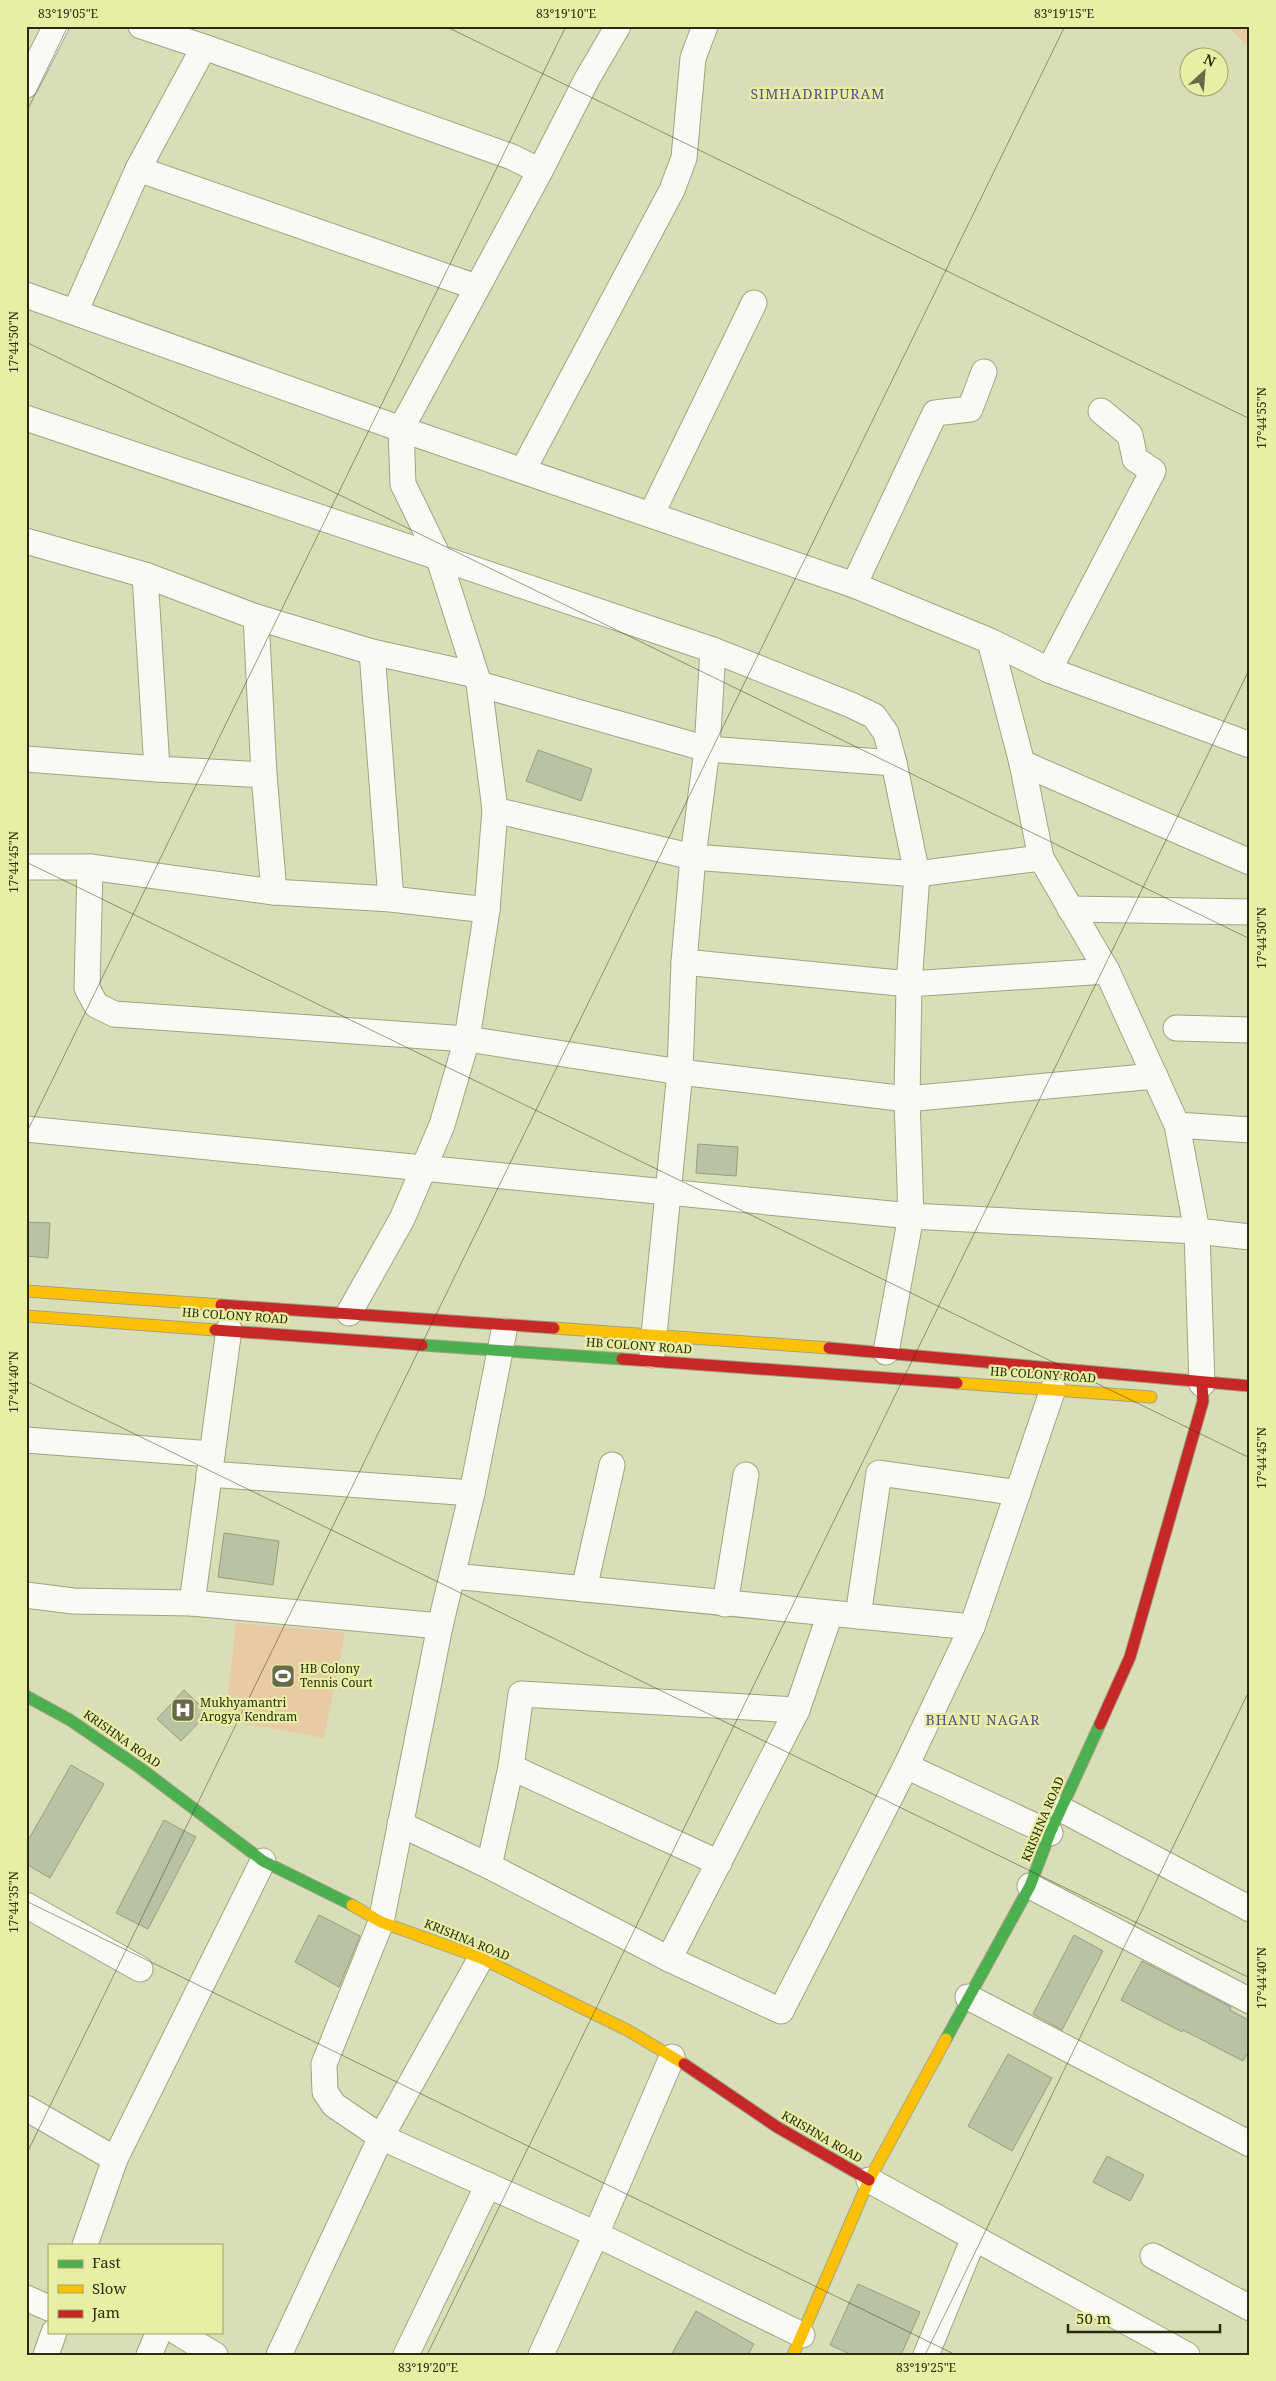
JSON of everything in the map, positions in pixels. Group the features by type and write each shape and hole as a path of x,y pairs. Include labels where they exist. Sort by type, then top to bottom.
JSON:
{"street":[{"path":"26,85 56,26"},
{"path":"141,26 204,46 512,157 540,171"},
{"path":"350,1313 402,1219 423,1170 442,1125 467,1039 487,910 495,810 477,680 438,556 403,484 401,429 540,171 587,79 618,26"},
{"path":"523,470 672,190 684,158 693,58 705,26"},
{"path":"75,312 138,169 204,46"},
{"path":"138,169 476,287"},
{"path":"26,295 401,429 854,585 990,641 1049,670 1248,739"},
{"path":"651,515 754,303"},
{"path":"854,585 935,413 970,409 984,372"},
{"path":"1049,670 1153,470 1135,458 1130,435 1101,411"},
{"path":"26,418 713,650 874,716 886,733 894,763 916,874 909,984 907,1098 911,1216 886,1352"},
{"path":"26,541 145,575 256,617 708,749 894,763"},
{"path":"145,575 157,769"},
{"path":"256,617 264,775 274,892"},
{"path":"990,641 1022,763 1041,858 1107,971 1177,1125 1197,1232 1202,1397"},
{"path":"653,1348 680,1072 684,962 693,858 708,749 713,650"},
{"path":"372,652 391,899"},
{"path":"26,759 264,775"},
{"path":"1022,763 1250,862"},
{"path":"495,810 693,858 916,874 1041,858"},
{"path":"26,867 90,867 274,892 391,899 487,910"},
{"path":"90,867 87,988 96,1005 114,1014 467,1039 680,1072 907,1098 1155,1076"},
{"path":"1070,909 1250,912"},
{"path":"684,962 909,984 1107,971"},
{"path":"1176,1028 1250,1030"},
{"path":"1177,1125 1250,1130"},
{"path":"26,1129 423,1170 911,1216 1197,1232 1250,1237"},
{"path":"26,1291 505,1325 653,1348 886,1352 1202,1397 1250,1386"},
{"name":"HB COLONY ROAD","path":"26,1316 502,1349 653,1348 1054,1389 1163,1398"},
{"path":"505,1325 502,1349 472,1493 440,1626 381,1922 324,2064 325,2092 334,2105 381,2137 596,2234 797,2345 870,2180 1187,2355"},
{"path":"192,1603 229,1329"},
{"path":"400,1824 489,1866 669,1959 781,2012 906,1766 972,1626 1054,1389"},
{"name":"KRISHNA ROAD","path":"26,1696 70,1720 140,1768 263,1861 338,1897 381,1922 481,1958 629,2031 707,2078 777,2127 870,2180 1030,1886 1050,1833 1130,1657 1202,1397"},
{"path":"26,1440 211,1464 472,1493"},
{"path":"584,1589 612,1466"},
{"path":"858,1616 880,1473 1018,1492"},
{"path":"725,1604 746,1475"},
{"path":"452,1576 725,1604 972,1626"},
{"path":"26,1596 73,1601 192,1603 440,1626"},
{"path":"669,1959 797,1710 830,1614"},
{"path":"489,1866 511,1768 521,1694 797,1710"},
{"path":"906,1766 1050,1833"},
{"path":"511,1768 719,1863"},
{"path":"1061,1809 1250,1910"},
{"path":"85,2244 115,2159 263,1861"},
{"path":"1030,1886 1250,2001"},
{"path":"26,1904 140,1969"},
{"path":"279,2355 381,2137 481,1958"},
{"path":"968,1997 1250,2144"},
{"path":"541,2355 596,2234 672,2057"},
{"path":"26,2108 115,2159"},
{"path":"406,2355 488,2185"},
{"path":"926,2355 974,2238"},
{"path":"1153,2256 1250,2308"},
{"path":"26,2298 48,2308"},
{"path":"46,2355 53,2334"},
{"path":"149,2355 158,2334"},
{"path":"180,2334 216,2355"}],"shaded area":[{"path":"1227,26 1250,26 1250,48"},
{"name":"HB Colony Tennis Court","path":"236,1623 345,1632 324,1738 225,1720"}],"building":[{"path":"538,750 592,769 581,801 526,781"},
{"path":"698,1144 738,1147 736,1176 696,1173"},
{"path":"26,1222 50,1223 48,1258 26,1256"},
{"path":"224,1533 279,1541 273,1585 218,1577"},
{"path":"184,1690 208,1713 181,1741 157,1719"},
{"path":"71,1765 104,1784 50,1878 26,1864 26,1844"},
{"path":"164,1820 196,1837 148,1929 116,1913"},
{"path":"319,1915 360,1936 339,1987 295,1962"},
{"path":"1074,1935 1103,1951 1062,2030 1033,2014"},
{"path":"1142,1961 1231,2007 1230,2010 1250,2021 1250,2049 1243,2061 1121,2000"},
{"path":"1008,2054 1052,2078 1012,2151 968,2126"},
{"path":"1107,2156 1144,2175 1130,2201 1093,2182"},
{"path":"858,2284 920,2312 901,2355 852,2355 830,2345"},
{"path":"696,2311 754,2344 748,2355 671,2355"}],"traffic: fast":[{"path":"422,1345 622,1359"},
{"path":"26,1696 70,1720 140,1768 263,1861 352,1905"},
{"path":"946,2039 1030,1886 1050,1833 1100,1724"}],"traffic: slow":[{"path":"26,1291 221,1305"},
{"path":"26,1316 215,1330"},
{"path":"554,1328 829,1348"},
{"path":"957,1383 1151,1397"},
{"path":"352,1905 381,1922 481,1958 629,2031 684,2064"},
{"path":"793,2355 869,2180 946,2039"}],"traffic: jam":[{"path":"221,1305 554,1328"},
{"path":"215,1330 422,1345"},
{"path":"829,1348 1250,1386"},
{"path":"622,1359 957,1383"},
{"path":"1100,1724 1130,1657 1203,1401 1202,1384"},
{"path":"684,2064 777,2127 869,2180"}],"place":[{"name":"HB Colony Tennis Court","path":"283,1676"},
{"name":"Mukhyamantri Arogya Kendram","path":"183,1710"}],"district":[{"name":"SIMHADRIPURAM","path":"818,94"},
{"name":"BHANU NAGAR","path":"983,1720"}]}
